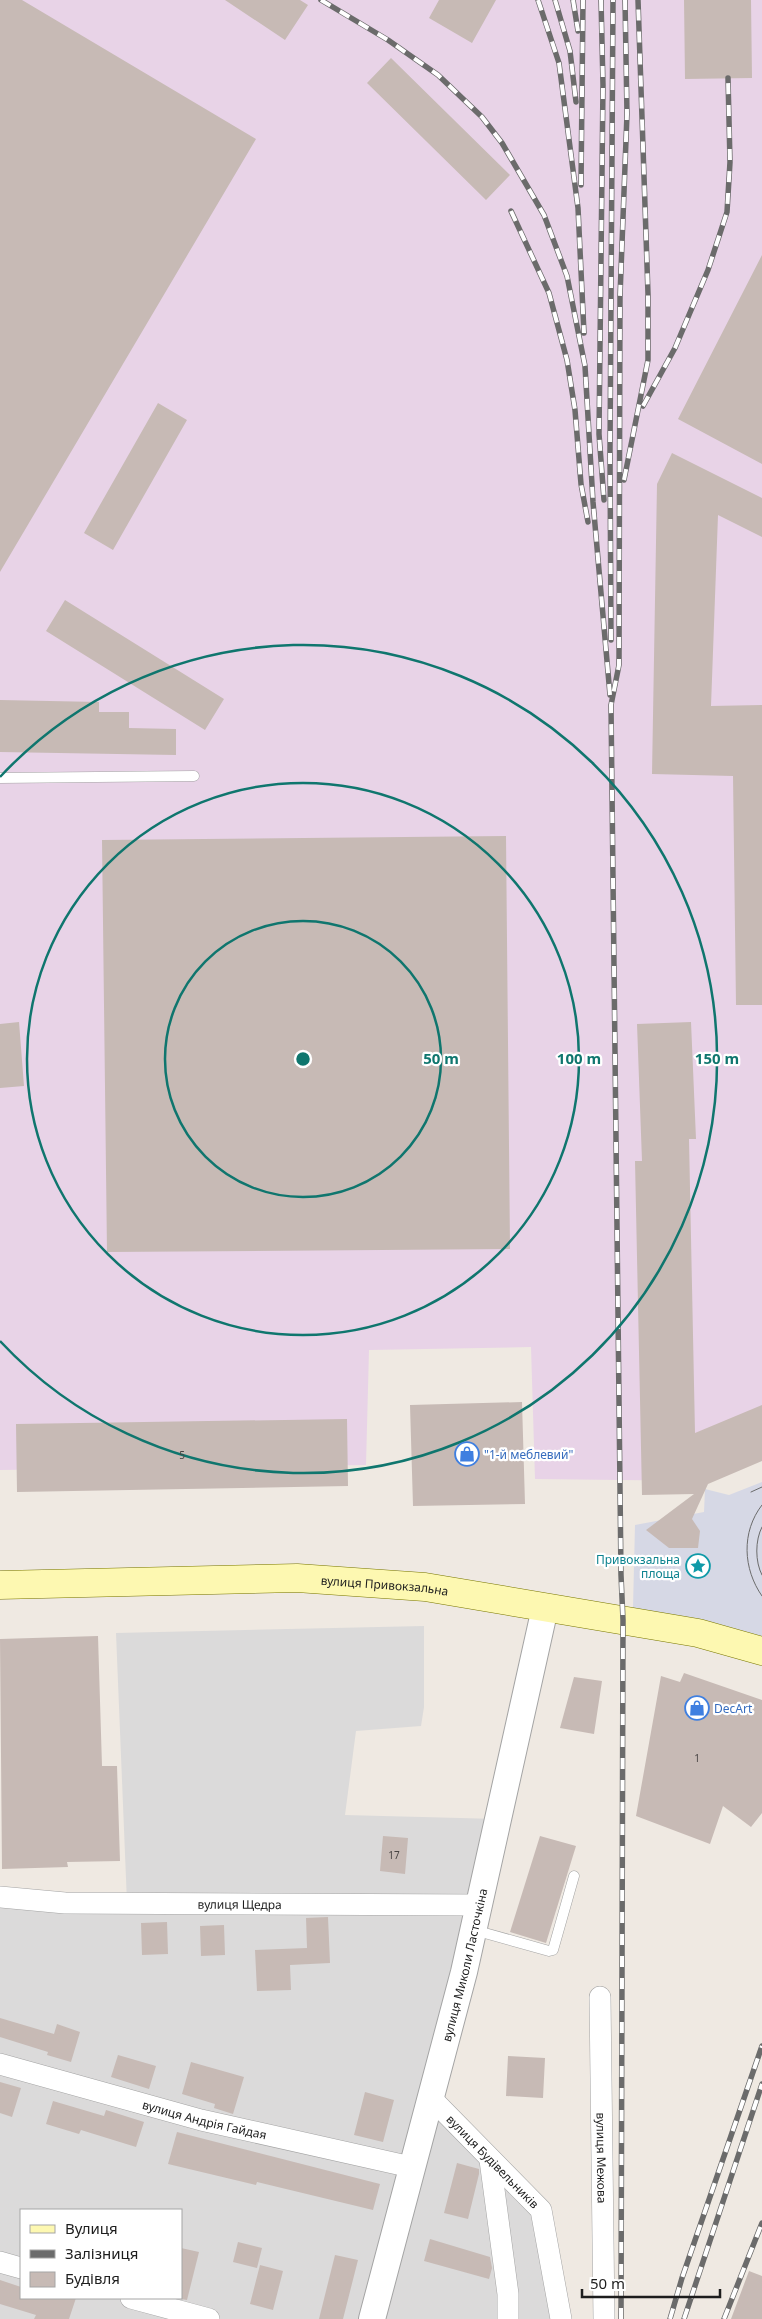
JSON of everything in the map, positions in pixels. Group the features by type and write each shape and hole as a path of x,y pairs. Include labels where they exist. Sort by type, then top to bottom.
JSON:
{"main road":[{"name":"вулиця Привокзальна","path":"0,1585 296,1578 426,1587 698,1633 762,1651"}],"street":[{"name":"вулиця Миколи Ласточкіна","path":"372,2319 476,1917 545,1608"},
{"name":"вулиця Щедра","path":"0,1897 65,1903 476,1917"},
{"name":"вулиця Межова","path":"600,1997 604,2319"},
{"name":"вулиця Андрія Гайдая","path":"0,2064 201,2120 411,2167"},
{"name":"вулиця Будівельників","path":"430,2097 541,2210 560,2319"},
{"path":"490,2160 508,2294 508,2319"},
{"path":"0,2262 20,2268"},
{"path":"135,2299 209,2319"}],"lane":[{"path":"0,778 194,776"},
{"path":"476,1917 549,1951 553,1950 574,1876"}],"shaded area":[{"path":"0,0 762,0 762,1459 707,1481 535,1479 531,1347 369,1350 366,1465 0,1470"},
{"name":"Привокзальна площа","path":"762,1482 762,1640 633,1608 635,1525 704,1512 705,1489 729,1495"},
{"path":"424,1626 424,1707 421,1726 356,1731 345,1815 498,1819 431,2097 541,2210 561,2319 0,2319 0,1897 127,1903 116,1633"}],"building":[{"path":"0,0 22,0 256,139 0,572"},
{"path":"225,0 300,0 308,5 285,40"},
{"path":"439,0 496,0 472,43 429,18"},
{"path":"684,0 751,0 752,78 685,79"},
{"path":"391,58 510,175 486,200 367,83"},
{"path":"762,255 762,464 678,419"},
{"path":"158,403 187,420 113,550 84,533"},
{"path":"672,453 762,498 762,537 718,515 711,706 762,705 762,1005 736,1005 733,776 652,774 657,484"},
{"path":"65,600 224,699 205,730 46,631"},
{"path":"0,700 99,702 99,712 129,712 129,728 176,729 176,755 0,752"},
{"path":"506,836 510,1249 107,1252 102,840"},
{"path":"19,1022 24,1086 0,1088 0,1024"},
{"path":"691,1022 696,1139 689,1139 695,1433 762,1405 762,1461 708,1484 692,1519 700,1531 698,1548 669,1548 646,1530 694,1494 642,1495 635,1161 642,1161 637,1024"},
{"name":"\"1-й меблевий\"","path":"522,1402 525,1504 413,1506 410,1405"},
{"path":"347,1419 348,1486 17,1492 16,1424"},
{"path":"98,1636 102,1766 117,1766 120,1861 67,1862 68,1867 2,1869 0,1639"},
{"path":"684,1673 762,1700 762,1813 751,1827 723,1806 710,1844 636,1816 661,1676 680,1682"},
{"path":"574,1677 602,1681 594,1734 560,1728"},
{"path":"383,1836 408,1838 405,1874 380,1871"},
{"path":"540,1836 576,1846 546,1943 510,1932"},
{"path":"328,1917 330,1963 290,1965 291,1990 257,1991 255,1950 307,1948 306,1918"},
{"path":"167,1922 168,1954 142,1955 141,1923"},
{"path":"224,1925 225,1955 201,1956 200,1926"},
{"path":"0,2018 54,2034 57,2024 80,2032 71,2062 47,2055 48,2052 0,2037"},
{"path":"118,2055 156,2066 149,2089 111,2077"},
{"path":"508,2056 545,2058 543,2098 506,2096"},
{"path":"191,2062 244,2077 233,2114 214,2108 215,2104 182,2094"},
{"path":"0,2082 21,2088 12,2117 0,2113"},
{"path":"365,2092 394,2100 383,2142 354,2135"},
{"path":"53,2101 104,2116 106,2110 144,2122 136,2147 81,2130 79,2134 46,2124"},
{"path":"177,2132 380,2184 373,2210 257,2182 256,2185 168,2164"},
{"path":"457,2163 479,2169 468,2219 444,2213"},
{"path":"430,2239 490,2257 492,2268 489,2279 424,2261"},
{"path":"238,2242 262,2248 257,2268 233,2262"},
{"path":"182,2248 199,2252 187,2300 181,2299"},
{"path":"335,2255 358,2260 343,2319 319,2319"},
{"path":"260,2265 283,2271 273,2310 250,2304"},
{"path":"749,2271 762,2276 762,2319 731,2319"},
{"path":"0,2280 20,2287 20,2299 76,2299 69,2319 34,2319 36,2315 0,2304"}],"tram line":[{"path":"751,1492 762,1487"},
{"path":"762,1505 750,1527 747,1550 751,1574 762,1596"},
{"path":"762,1527 758,1538 757,1551 758,1564 762,1575"}],"railway":[{"path":"321,0 388,40 438,75 482,117 502,143 544,215 567,276 585,366 593,502 610,695"},
{"path":"538,0 559,63 578,208 584,333"},
{"path":"555,0 570,51 576,102"},
{"path":"573,0 578,31"},
{"path":"581,185 583,0"},
{"path":"601,0 603,85 599,434 604,500"},
{"path":"611,640 610,452 613,0"},
{"path":"621,2319 623,1620 611,705 619,665 620,296 627,114 625,0"},
{"path":"624,480 648,360 648,294 638,0"},
{"path":"643,406 675,348 708,270 727,212 730,162 728,78"},
{"path":"511,211 549,293 567,360 575,410 581,484 588,522"},
{"path":"670,2319 682,2278 762,2046"},
{"path":"684,2319 762,2084"},
{"path":"724,2319 762,2223"}],"place":[{"name":"\"1-й меблевий\"","path":"467,1454"},
{"name":"Привокзальна площа","path":"698,1566"},
{"name":"DecArt","path":"697,1708"}]}
